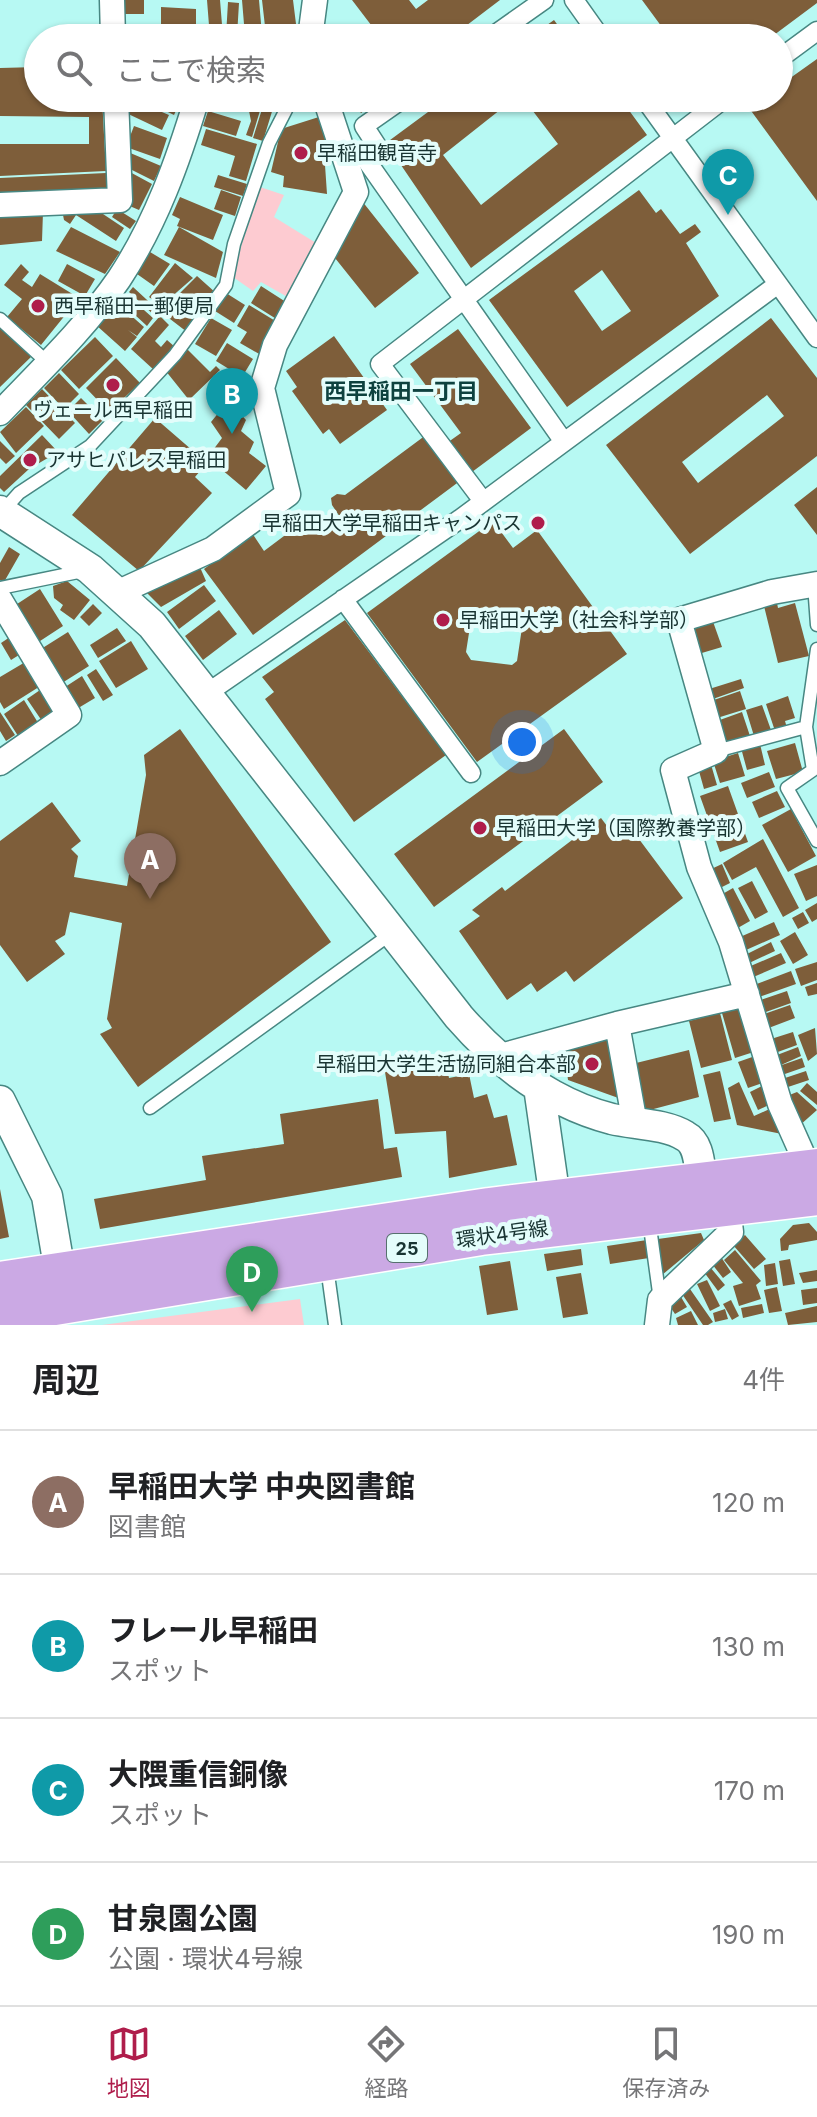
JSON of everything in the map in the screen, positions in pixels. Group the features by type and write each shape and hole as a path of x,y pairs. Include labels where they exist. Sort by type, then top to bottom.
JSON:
{"main road":[{"name":"環状4号線","path":"0,1315 555,1199 702,1181 814,1178"},
{"name":"環状4号線","path":"0,1281 60,1272 728,1207 814,1178"}],"street":[{"path":"112,0 113,24"},
{"path":"312,24 315,0"},
{"path":"510,24 544,0"},
{"path":"574,0 591,24"},
{"path":"793,49 817,31"},
{"path":"0,205 120,200 117,112"},
{"path":"0,413 48,363 118,280 157,211 182,150 193,112"},
{"path":"119,592 213,549 288,494 262,388 275,345 356,192 330,112"},
{"path":"384,112 364,126 377,146 364,157 564,442"},
{"path":"654,112 817,338"},
{"path":"483,501 380,364 706,112"},
{"path":"206,694 483,501 778,284"},
{"path":"1,512 90,569 152,625 459,1017 497,1057 539,1087 573,1105 685,1136 695,1148 702,1181"},
{"path":"814,1178 780,1104 731,942 699,867 673,770 716,751 679,620 772,592 816,584"},
{"path":"343,599 471,773"},
{"path":"0,600 69,715 0,763"},
{"path":"497,1057 617,1024 747,994"},
{"path":"617,1024 635,1124"},
{"path":"539,1087 555,1199"},
{"path":"0,1101 47,1196 60,1272"},
{"path":"658,1313 731,1232 728,1207"}],"lane":[{"path":"1,512 19,493 90,446 175,355 226,285 234,244 269,143 285,112"},
{"path":"0,319 48,363"},
{"path":"0,588 90,569"},
{"path":"816,584 817,625"},
{"path":"817,649 806,727 813,770 787,788 817,841"},
{"path":"716,751 806,727"},
{"path":"150,1108 392,933"},
{"path":"648,1216 658,1313"},
{"path":"324,1246 335,1325"}],"shaded area":[{"path":"257,186 284,195 274,217 321,246 291,299 261,282 253,291 233,277"},
{"path":"300,1299 304,1325 102,1325"}],"building":[{"path":"121,0 144,0 144,14 122,14"},
{"path":"207,0 220,0 222,24 209,24"},
{"path":"242,0 259,0 261,24 244,24"},
{"path":"262,0 293,0 296,24 265,24"},
{"path":"352,0 409,0 416,9 428,0 500,0 468,24 370,24"},
{"path":"642,0 817,0 789,24 660,24"},
{"path":"228,2 239,3 238,24 227,24"},
{"path":"161,7 196,9 196,24 161,24"},
{"path":"817,59 817,201 752,112 793,112 793,76"},
{"path":"24,67 24,112 103,112 106,171 0,176 0,144 89,144 89,117 0,116 0,68"},
{"path":"124,112 162,112 169,115 162,130"},
{"path":"208,112 241,121 236,136 203,126"},
{"path":"249,112 260,112 252,137 246,135 251,121"},
{"path":"261,112 272,112 263,141 253,138"},
{"path":"428,112 497,112 443,155 481,205 558,144 534,112 630,112 647,135 471,268 386,143"},
{"name":"早稲田観音寺","path":"322,116 329,141 325,165 327,194 283,187 284,176 271,172 281,129"},
{"path":"134,126 167,138 160,159 126,147"},
{"path":"206,129 257,144 246,181 229,176 235,156 201,145"},
{"path":"128,152 161,166 154,181 128,168"},
{"path":"128,171 152,184 139,210 125,204"},
{"path":"106,173 108,195 0,200 0,178"},
{"path":"218,175 247,184 243,196 214,187"},
{"path":"221,190 241,197 235,216 214,209"},
{"path":"639,190 656,213 661,209 680,234 695,224 701,232 686,243 719,296 567,407 489,300","holes":["602,270 631,311 602,331 574,291"]},
{"path":"180,197 223,215 213,240 177,226 180,219 172,215"},
{"path":"362,201 419,273 375,308 331,253"},
{"path":"94,208 124,228 116,241 76,215 70,224 64,220 62,210"},
{"path":"117,209 136,221 130,229 112,217"},
{"path":"43,212 42,241 0,245 0,214"},
{"path":"71,227 120,252 105,274 56,251"},
{"path":"179,227 223,252 216,278 164,255"},
{"path":"150,252 170,264 154,286 137,274"},
{"path":"175,263 193,278 161,306 149,297"},
{"path":"21,264 29,272 22,280 32,287 40,274 79,298 41,345 7,317 22,299 4,285"},
{"path":"67,264 95,279 85,296 58,281"},
{"path":"197,276 216,293 187,332 161,312"},
{"path":"261,286 289,304 278,320 251,303"},
{"path":"133,287 159,311 155,316 129,292"},
{"path":"226,293 245,305 234,323 215,311"},
{"path":"127,295 153,318 147,326 121,302"},
{"path":"118,304 144,327 137,336 128,330 137,337 125,351 96,325"},
{"path":"249,305 277,322 261,355 240,343 247,332 237,326"},
{"path":"160,316 169,325 155,341 161,347 167,340 175,347 154,370 131,349"},
{"path":"211,318 232,330 216,356 195,344"},
{"path":"771,318 817,378 817,456 690,554 606,445","holes":["767,395 784,416 698,483 682,462"]},
{"path":"0,325 31,357 0,387"},
{"path":"458,329 531,428 253,635 204,569 252,533 264,551 312,515 323,529 340,517 331,498 337,494 345,495 426,435 437,450 461,433 410,364"},
{"path":"334,336 387,410 340,444 329,429 323,434 292,391 297,387 286,371"},
{"path":"95,337 113,356 79,389 61,370"},
{"path":"227,343 253,359 242,377 216,361"},
{"path":"187,349 210,372 216,366 220,370 189,400 165,370"},
{"name":"ヴェール西早稲田","path":"116,358 140,383 109,412 86,388"},
{"path":"59,373 79,394 64,409 44,388"},
{"path":"224,386 239,398 235,408 246,420 241,431 254,442 249,453 266,466 246,490 221,469 226,461 213,450 222,438 211,422 220,411 210,403"},
{"path":"42,389 75,423 59,439 26,405"},
{"path":"81,398 103,420 89,434 68,411"},
{"path":"26,407 44,426 16,453 0,432"},
{"path":"155,418 207,463 195,477 212,493 139,571 72,515"},
{"name":"アサヒパレス早稲田","path":"42,435 58,452 29,469 4,492 0,488 0,476"},
{"path":"0,441 15,456 6,464 0,458"},
{"path":"817,487 817,535 794,505"},
{"path":"493,521 513,548 537,530 627,654 477,762 367,613","holes":["481,608 519,615 523,621 517,661 512,665 471,660 466,652 472,614"]},
{"path":"9,547 20,554 4,582 0,580 0,563"},
{"path":"199,565 206,581 161,607 144,590"},
{"path":"67,581 90,600 74,620 60,610 63,605 54,598 53,586"},
{"path":"204,585 216,601 179,629 167,612"},
{"path":"40,589 63,626 37,643 14,606"},
{"path":"777,603 778,608 795,603 809,656 778,663 764,606"},
{"path":"93,604 102,613 89,626 80,617"},
{"path":"219,610 237,634 203,660 185,636"},
{"path":"711,616 722,647 695,655 685,625"},
{"path":"345,620 446,755 354,822 265,699 274,692 262,677"},
{"path":"117,628 126,641 98,658 90,645"},
{"path":"68,632 89,666 62,683 41,649"},
{"path":"16,633 27,650 11,660 1,643"},
{"path":"131,641 148,669 116,688 99,661"},
{"path":"27,661 42,685 4,709 0,702 0,677"},
{"path":"96,669 113,695 103,701 87,675"},
{"path":"82,676 95,698 75,710 62,689"},
{"path":"741,679 744,688 710,700 706,690"},
{"path":"43,688 58,711 42,721 27,699"},
{"path":"740,691 746,709 717,718 711,701"},
{"path":"788,696 795,718 785,721 787,728 775,731 766,704"},
{"path":"24,700 40,726 20,739 4,714"},
{"path":"762,705 771,730 754,736 746,710"},
{"path":"0,712 15,735 6,741 0,731"},
{"path":"742,712 750,736 725,745 717,721"},
{"path":"180,729 331,942 138,1087 100,1034 112,1028 107,1019 122,923 70,912 65,935 55,941 65,954 27,982 0,945 0,841 52,802 81,841 71,849 78,856 74,877 127,886 146,775 144,755"},
{"path":"564,729 603,782 434,907 394,854"},
{"path":"795,743 803,772 776,779 767,751"},
{"path":"760,744 765,765 747,770 741,748"},
{"path":"738,753 745,776 720,783 713,761"},
{"path":"710,761 717,785 704,789 697,764"},
{"path":"769,772 775,787 747,798 741,783"},
{"path":"728,786 748,842 720,852 700,796"},
{"path":"777,791 785,807 759,818 752,802"},
{"path":"791,809 816,856 788,872 762,825"},
{"path":"621,815 683,898 574,982 566,971 537,992 531,983 507,1000 459,931 480,916 472,910 502,887 505,891 601,818 607,826"},
{"path":"763,839 799,908 783,917 756,867 732,880 723,863"},
{"path":"722,864 730,883 716,890 707,871"},
{"path":"817,865 817,896 806,901 794,874"},
{"path":"752,881 768,912 755,919 738,888"},
{"path":"733,888 750,921 736,929 719,896"},
{"path":"817,903 817,919 812,922 805,910"},
{"path":"803,912 809,923 798,929 792,918"},
{"path":"774,922 780,935 746,950 740,937"},
{"path":"795,932 808,955 793,964 780,941"},
{"path":"771,942 775,951 747,964 743,956"},
{"path":"781,953 786,963 751,978 746,968"},
{"path":"817,962 817,980 801,986 795,969"},
{"path":"791,971 796,984 759,997 754,985"},
{"path":"817,983 817,994 808,996 805,987"},
{"path":"787,991 791,1003 763,1013 758,1001"},
{"path":"747,1005 760,1050 735,1058 722,1013"},
{"path":"790,1005 795,1018 766,1029 761,1015"},
{"path":"720,1013 732,1060 701,1068 689,1021"},
{"path":"815,1028 817,1054 808,1061 798,1035"},
{"path":"793,1032 797,1045 775,1053 771,1039"},
{"name":"早稲田大学生活協同組合本部","path":"613,1035 624,1100 568,1080 564,1049"},
{"path":"798,1047 801,1056 781,1065 777,1055"},
{"path":"689,1050 699,1097 646,1111 632,1064"},
{"path":"758,1055 768,1081 748,1088 738,1062"},
{"path":"802,1058 805,1067 782,1075 779,1066"},
{"path":"446,1063 449,1078 469,1074 474,1098 487,1094 494,1118 507,1115 517,1165 449,1178 446,1131 395,1134 385,1072"},
{"path":"720,1071 731,1119 714,1122 703,1075"},
{"path":"806,1071 809,1080 785,1088 782,1079"},
{"path":"739,1082 754,1116 774,1107 782,1134 737,1125 728,1088"},
{"path":"807,1083 817,1092 817,1105 800,1091"},
{"path":"764,1085 773,1103 758,1110 750,1092"},
{"path":"797,1092 817,1110 799,1126 787,1096"},
{"path":"378,1099 384,1149 397,1147 402,1177 100,1229 94,1199 206,1180 202,1156 284,1144 280,1114"},
{"path":"0,1189 9,1237 0,1239"},
{"path":"809,1223 817,1232 817,1240 789,1245 788,1250 781,1251 780,1239 793,1225"},
{"path":"701,1233 704,1240 662,1275 658,1239"},
{"path":"745,1235 766,1259 754,1269 733,1245"},
{"path":"647,1240 649,1258 610,1264 607,1246"},
{"path":"581,1249 583,1265 547,1271 544,1254"},
{"path":"735,1250 761,1281 756,1285 761,1299 739,1306 733,1286 743,1283 724,1260"},
{"path":"721,1257 731,1272 723,1278 712,1264"},
{"path":"790,1259 795,1284 783,1286 779,1261"},
{"path":"510,1261 518,1310 487,1315 479,1266"},
{"path":"775,1263 778,1284 766,1286 764,1265"},
{"path":"710,1267 725,1285 718,1291 704,1272"},
{"path":"817,1270 817,1281 803,1283 799,1273"},
{"path":"581,1273 588,1314 563,1318 556,1277"},
{"path":"707,1280 720,1306 710,1311 697,1284"},
{"path":"777,1287 782,1311 769,1313 764,1290"},
{"path":"817,1288 817,1303 803,1305 801,1290"},
{"path":"690,1289 713,1322 708,1325 703,1325 682,1294"},
{"path":"681,1297 687,1307 675,1314 669,1305"},
{"path":"731,1300 739,1316 732,1320 723,1304"},
{"path":"762,1304 764,1313 743,1318 741,1308"},
{"path":"817,1306 817,1322 788,1325 785,1313"},
{"path":"725,1309 728,1319 715,1322 713,1313"},
{"path":"691,1311 698,1325 678,1325 676,1318"}],"place":[{"name":"早稲田観音寺","path":"301,153"},
{"name":"大隈重信銅像","path":"728,215"},
{"name":"西早稲田一郵便局","path":"38,306"},
{"name":"ヴェール西早稲田","path":"113,385"},
{"name":"フレール早稲田","path":"232,434"},
{"name":"アサヒパレス早稲田","path":"30,460"},
{"name":"早稲田大学早稲田キャンパス","path":"538,523"},
{"name":"早稲田大学（社会科学部）","path":"443,620"},
{"name":"早稲田大学（国際教養学部）","path":"480,828"},
{"name":"早稲田大学 中央図書館","path":"150,899"},
{"name":"早稲田大学生活協同組合本部","path":"592,1064"},
{"name":"甘泉園公園","path":"252,1312"}],"district":[{"name":"西早稲田一丁目","path":"401,391"}]}
